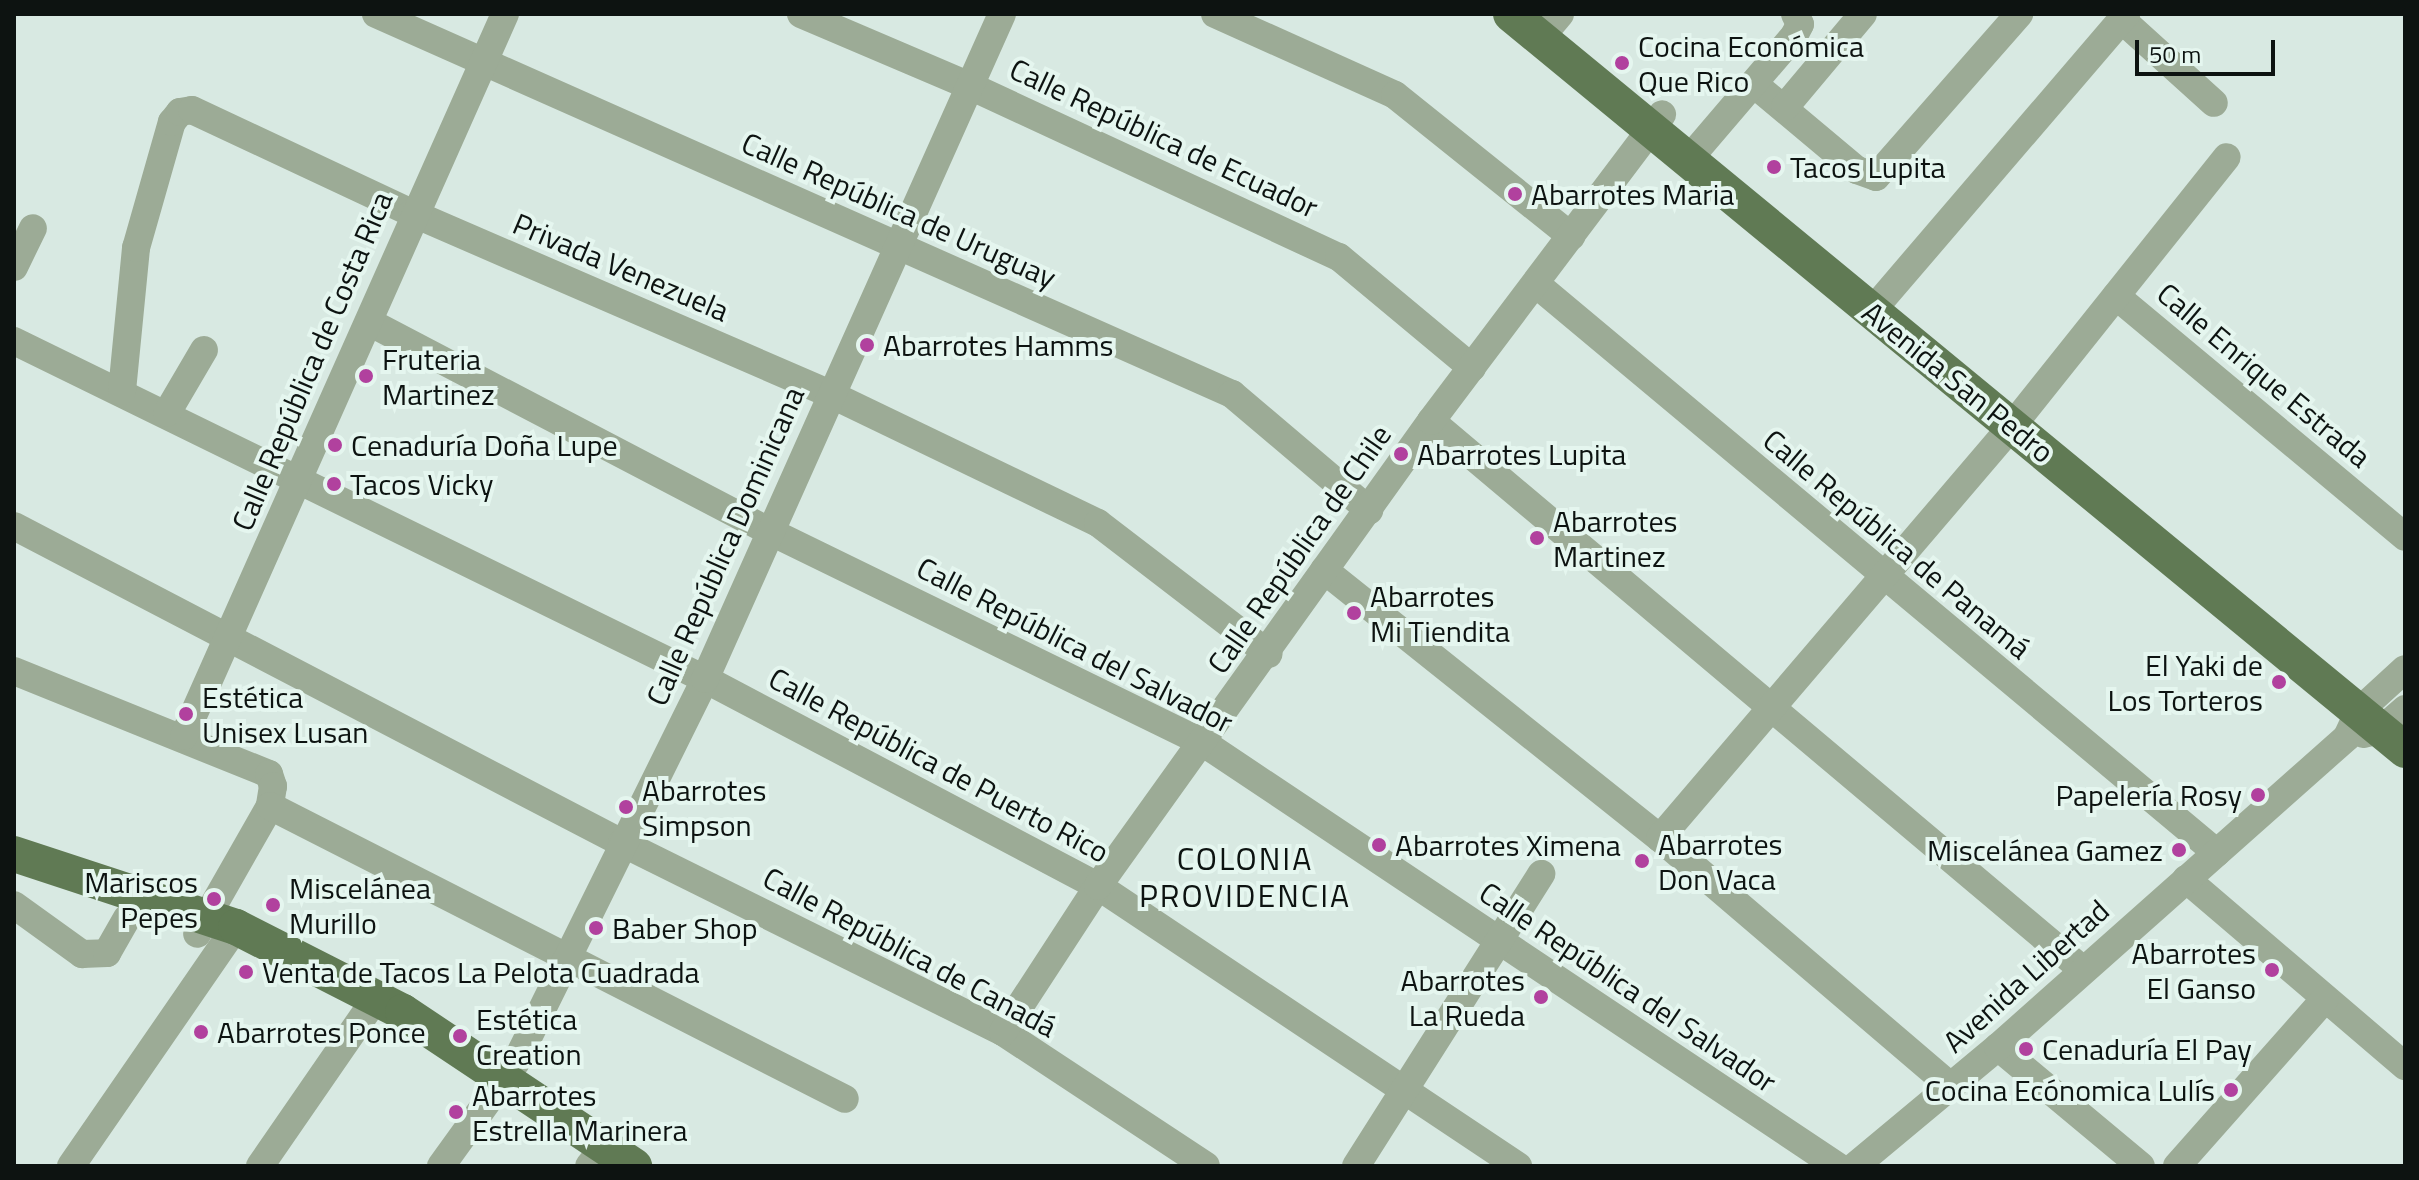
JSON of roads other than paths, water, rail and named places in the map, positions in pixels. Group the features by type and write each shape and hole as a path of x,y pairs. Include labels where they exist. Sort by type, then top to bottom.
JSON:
{"main road":[{"name":"Avenida San Pedro","path":"1511,14 1547,23 1657,121 2383,724"},
{"path":"14,854 216,930 371,1006 498,1087 602,1162"},
{"path":"14,875 127,918 216,930"}],"street":[{"name":"Calle República de Uruguay","path":"376,14 1232,394 1369,510"},
{"name":"Calle República de Costa Rica","path":"184,736 232,636 296,481 369,322 412,213 505,14"},
{"name":"Calle República de Ecuador","path":"801,14 970,86 1339,257 1472,368"},
{"name":"Calle República Dominicana","path":"441,1166 498,1087 705,679 1002,14"},
{"path":"1215,14 1395,95 1571,236"},
{"path":"1785,107 1863,14"},
{"path":"1754,84 1857,170 1876,177 2019,14"},
{"path":"1877,305 2124,16 2214,103"},
{"path":"1695,152 1754,84 1797,19 1833,49"},
{"name":"Privada Venezuela","path":"122,391 136,248 172,122 180,112 192,110 412,213 832,395 1098,523 1269,654"},
{"name":"Calle República de Chile","path":"1003,1032 1098,886 1269,654 1324,570 1431,421 1657,121"},
{"path":"1660,838 1885,579 2017,420 2227,157"},
{"path":"14,267 33,228"},
{"name":"Calle República de Panamá","path":"1536,284 1885,579 2217,853"},
{"name":"Calle Enrique Estrada","path":"2116,296 2405,537"},
{"name":"Calle República del Salvador","path":"369,322 771,532 1202,742 1837,1166"},
{"name":"Calle República de Puerto Rico","path":"14,341 167,413 296,481 705,679 1098,886 1518,1166"},
{"path":"167,413 204,350"},
{"path":"1431,421 2083,970"},
{"name":"Calle República de Canadá","path":"14,526 232,636 622,843 1003,1032 1206,1166"},
{"path":"1324,570 1660,838 1952,1087"},
{"name":"Avenida Libertad","path":"1855,1166 1952,1087 2217,853 2383,724 2405,669"},
{"path":"14,671 184,736 269,774 273,786 270,806 216,930 71,1166"},
{"path":"270,806 845,1099"},
{"path":"1356,1166 1541,874"},
{"path":"2186,879 2405,1066"},
{"path":"14,905 82,954 107,953 127,918"},
{"path":"2177,1166 2325,999"},
{"path":"260,1166 371,1006"},
{"path":"1998,1047 2141,1166"}],"place":[{"name":"Cocina Económica Que Rico","path":"1622,63"},
{"name":"Tacos Lupita","path":"1774,167"},
{"name":"Abarrotes Maria","path":"1515,194"},
{"name":"Abarrotes Hamms","path":"867,345"},
{"name":"Fruteria Martinez","path":"366,376"},
{"name":"Cenaduría Doña Lupe","path":"335,445"},
{"name":"Abarrotes Lupita","path":"1401,454"},
{"name":"Tacos Vicky","path":"334,484"},
{"name":"Abarrotes Martinez","path":"1537,538"},
{"name":"Abarrotes Mi Tiendita","path":"1354,613"},
{"name":"El Yaki de Los Torteros","path":"2279,682"},
{"name":"Estética Unisex Lusan","path":"186,714"},
{"name":"Papelería Rosy","path":"2258,795"},
{"name":"Abarrotes Simpson","path":"626,807"},
{"name":"Abarrotes Ximena","path":"1379,845"},
{"name":"Miscelánea Gamez","path":"2179,850"},
{"name":"Abarrotes Don Vaca","path":"1642,861"},
{"name":"Mariscos Pepes","path":"214,899"},
{"name":"Miscelánea Murillo","path":"273,905"},
{"name":"Baber Shop","path":"596,928"},
{"name":"Abarrotes El Ganso","path":"2272,970"},
{"name":"Venta de Tacos La Pelota Cuadrada","path":"246,972"},
{"name":"Abarrotes La Rueda","path":"1541,997"},
{"name":"Abarrotes Ponce","path":"201,1032"},
{"name":"Estética Creation","path":"460,1036"},
{"name":"Cenaduría El Pay","path":"2026,1049"},
{"name":"Cocina Ecónomica Lulís","path":"2231,1090"},
{"name":"Abarrotes Estrella Marinera","path":"456,1112"}],"district":[{"name":"COLONIA PROVIDENCIA","path":"1245,878"}]}
